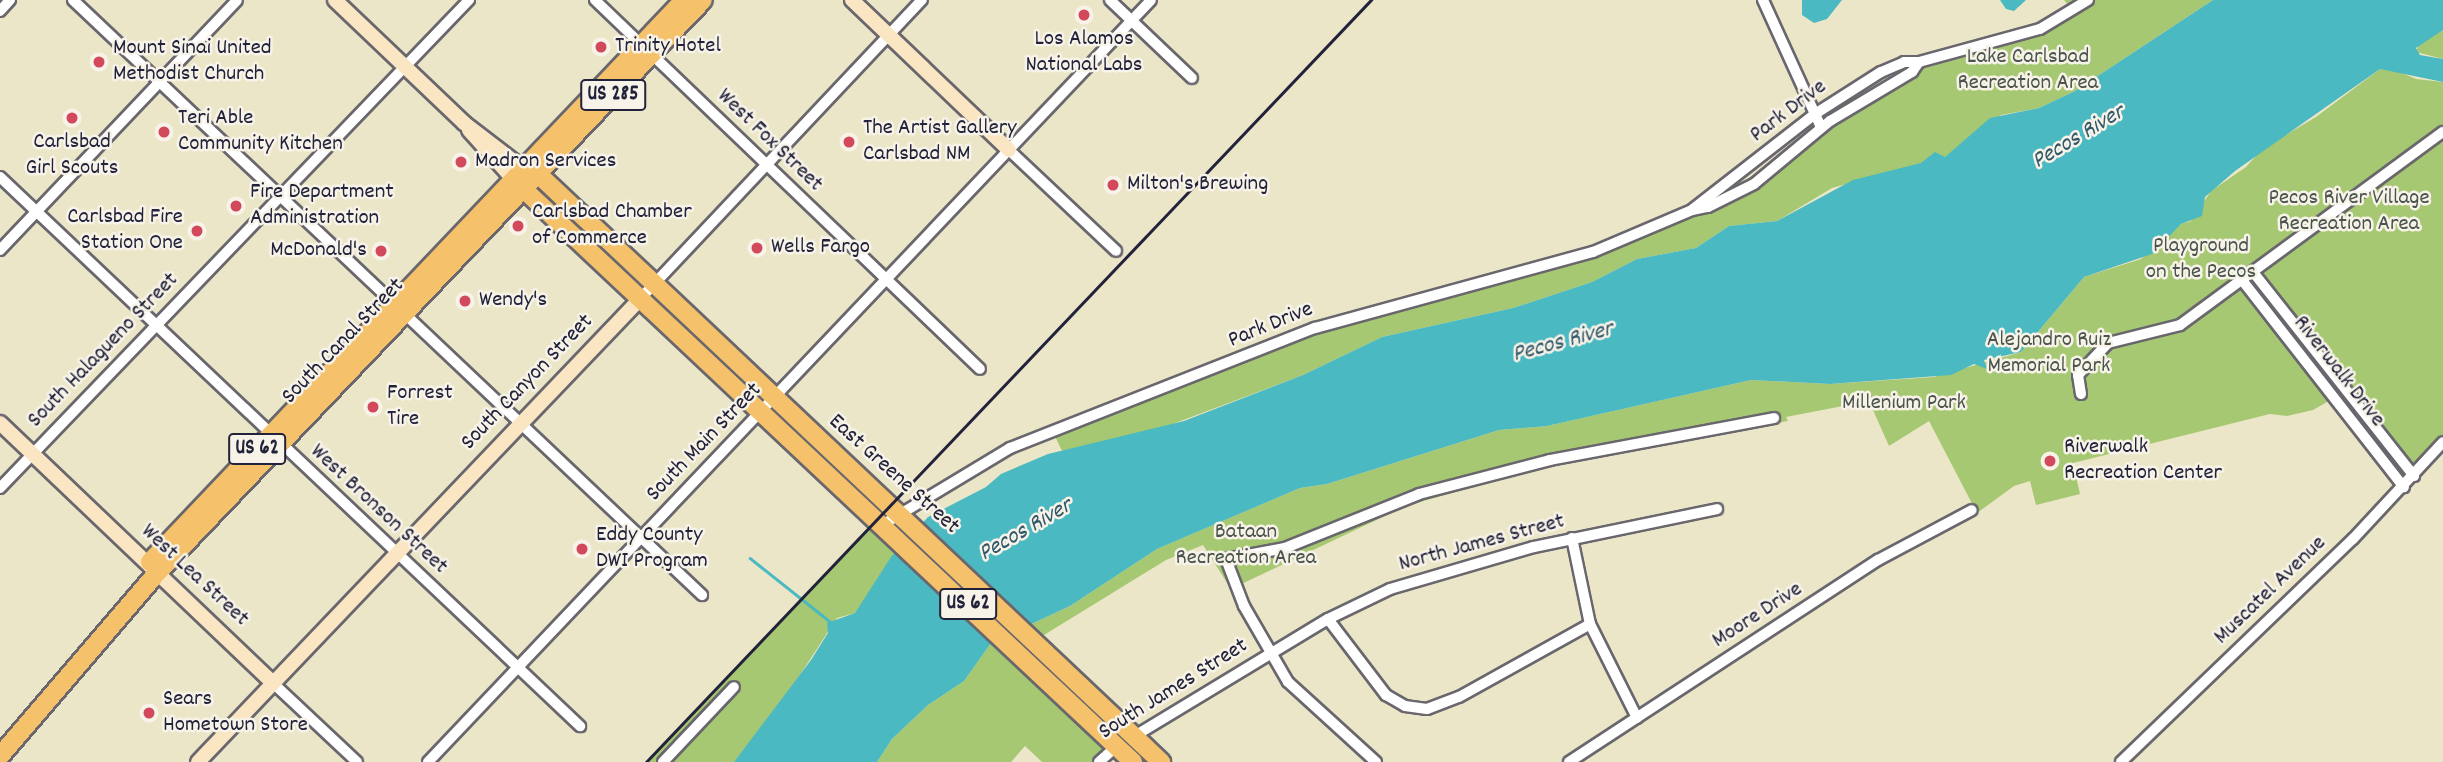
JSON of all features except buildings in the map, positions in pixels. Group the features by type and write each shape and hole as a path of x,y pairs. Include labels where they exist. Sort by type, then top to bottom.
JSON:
{"highway":[{"name":"South Canal Street","path":"647,50 684,0"},
{"name":"South Canal Street","path":"0,737 152,568 647,50 703,0"},
{"name":"US 62","path":"525,178 653,285 773,399"},
{"name":"US 62","path":"525,178 640,299 760,413"},
{"name":"East Greene Street","path":"773,399 905,518 1133,762"},
{"name":"East Greene Street","path":"760,413 901,540 1161,762"},
{"name":"South Canal Street","path":"0,756 152,568"}],"street":[{"path":"0,11 10,0"},
{"path":"73,0 702,595"},
{"path":"0,250 237,0"},
{"path":"335,0 525,178"},
{"name":"South Halagueno Street","path":"0,488 469,0"},
{"name":"West Fox Street","path":"595,0 980,369"},
{"path":"852,0 1116,251"},
{"name":"South Canyon Street","path":"198,762 922,0"},
{"path":"1110,0 1192,78"},
{"name":"South Main Street","path":"428,762 1151,0"},
{"path":"1763,0 1821,128"},
{"name":"Park Drive","path":"884,524 905,518 1020,444 1315,328 1593,252 1692,210 1815,114 1881,72 1904,62 1919,62 2040,29 2088,0"},
{"name":"Park Drive","path":"1692,210 1708,208 1754,184 1821,128 1912,72 1919,62"},
{"path":"2081,394 2078,375 2108,343 2180,325 2443,132"},
{"name":"West Bronson Street","path":"0,177 580,726"},
{"name":"Riverwalk Drive","path":"2253,272 2414,476"},
{"name":"Riverwalk Drive","path":"2242,280 2404,487"},
{"path":"2330,393 2342,385"},
{"path":"1376,762 1289,682 1234,587 1225,567 1228,558 1302,542 1419,494 1524,467 1774,418"},
{"name":"West Lea Street","path":"0,423 357,762"},
{"name":"Muscatel Avenue","path":"2121,762 2404,487 2443,442"},
{"name":"North James Street","path":"1271,653 1328,619 1424,577 1573,538 1717,509"},
{"name":"Moore Drive","path":"1569,762 1878,560 1972,510"},
{"path":"1573,538 1590,624 1637,718"},
{"path":"1328,619 1386,695 1405,706 1427,709 1459,697 1590,624"},
{"name":"South James Street","path":"1099,762 1116,745 1134,737 1271,653"},
{"path":"663,762 734,687"}],"green space":[{"name":"Lake Carlsbad Recreation Area","path":"2064,0 2213,0 2075,91 2039,108 2001,115 1945,157 1832,188 1777,221 1729,226 1696,248 1637,259 1592,282 1513,308 1382,337 1303,375 1162,428 1062,451 1052,430 1315,328 1569,259 1708,207 1774,167 1919,62 1998,40 2074,11"},
{"path":"2443,30 2443,59 2416,52 2419,44"},
{"path":"2390,68 2416,79 2443,82 2443,442 2404,487 2334,398 2313,410 2287,416 2270,414 2073,463 2080,494 2036,505 2030,481 2014,486 1977,513 1929,421 1889,446 1869,401 1786,417 1788,421 1551,465 1406,506 1231,589 1203,545 1166,560 1018,651 1116,745 1099,762 1042,762 1025,746 1011,762 877,762 892,739 928,705 964,681 991,643 1070,606 1157,549 1300,488 1327,484 1499,430 1547,426 1751,380 1830,384 1934,377 2021,352 2084,277 2141,259 2181,224 2191,221 2211,191 2246,167 2262,149 2316,117 2380,69"},
{"path":"877,518 904,543 855,613 837,618 783,701 734,762 646,762"}],"water":[{"path":"1802,0 1842,0 1827,19 1814,23 1802,15"},
{"path":"2000,0 2026,0 2014,11 2006,9"},
{"name":"Pecos River","path":"2213,0 2443,0 2443,30 2416,48 2420,55 2443,59 2443,82 2380,69 2235,171 2205,197 2202,216 2181,224 2152,254 2084,277 2021,352 1984,360 1987,369 1974,364 1951,375 1830,384 1751,380 1547,426 1499,430 1327,484 1300,488 1157,549 1070,606 991,643 964,681 928,705 892,739 877,762 734,762 811,660 828,633 827,623 855,613 891,557 928,517 986,487 1001,474 1048,454 1184,421 1303,375 1382,337 1513,308 1592,282 1637,259 1696,248 1729,226 1777,221 1853,180 1921,163 1935,152 1945,157 1990,118 2039,108 2075,91"}],"waterway":[{"path":"750,558 832,623"}],"railway":[{"path":"646,762 1371,0"}],"place":[{"name":"Los Alamos National Labs","path":"1084,15"},
{"name":"Trinity Hotel","path":"601,47"},
{"name":"Mount Sinai United Methodist Church","path":"99,62"},
{"name":"Carlsbad Girl Scouts","path":"72,118"},
{"name":"Teri Able Community Kitchen","path":"164,132"},
{"name":"The Artist Gallery Carlsbad NM","path":"849,142"},
{"name":"Madron Services","path":"461,162"},
{"name":"Milton's Brewing","path":"1113,185"},
{"name":"Fire Department Administration","path":"236,206"},
{"name":"Carlsbad Chamber of Commerce","path":"518,226"},
{"name":"Carlsbad Fire Station One","path":"197,231"},
{"name":"Wells Fargo","path":"757,248"},
{"name":"McDonald's","path":"381,251"},
{"name":"Wendy's","path":"465,301"},
{"name":"Forrest Tire","path":"373,407"},
{"name":"Riverwalk Recreation Center","path":"2050,461"},
{"name":"Eddy County DWI Program","path":"582,549"},
{"name":"Sears Hometown Store","path":"149,713"}],"park label":[{"name":"Pecos River Village Recreation Area","path":"2349,212"},
{"name":"Playground on the Pecos","path":"2201,260"},
{"name":"Alejandro Ruiz Memorial Park","path":"2049,354"},
{"name":"Millenium Park","path":"1904,404"},
{"name":"Bataan Recreation Area","path":"1246,546"}]}
